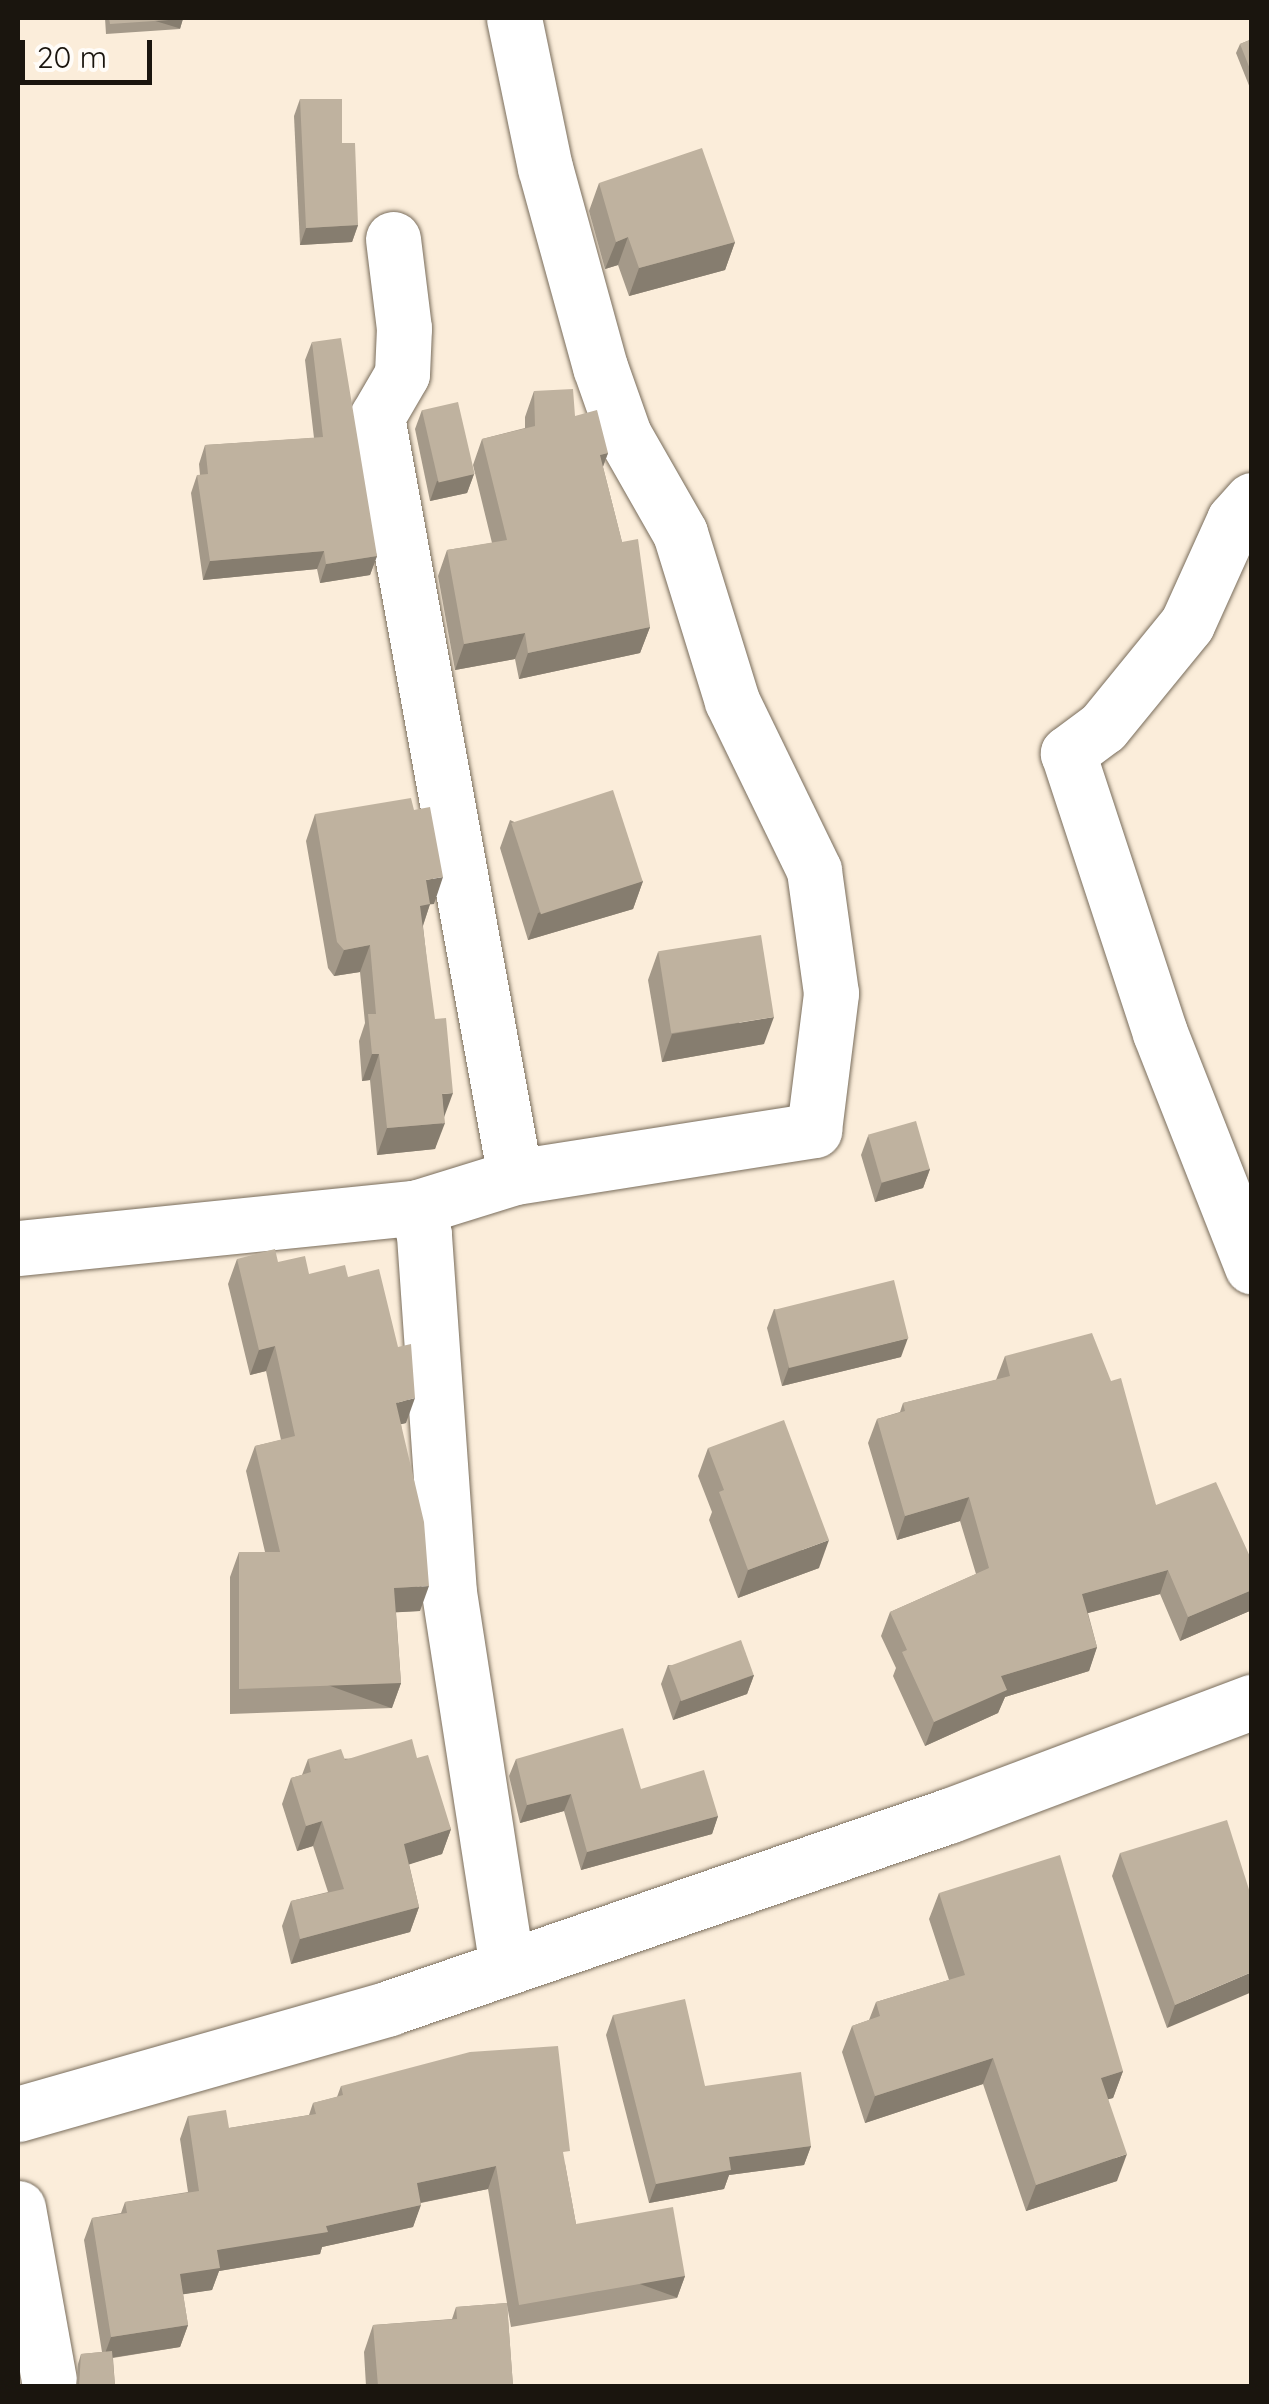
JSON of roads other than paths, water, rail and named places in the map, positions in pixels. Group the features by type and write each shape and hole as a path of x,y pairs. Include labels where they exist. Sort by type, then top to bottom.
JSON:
{"street":[{"path":"18,1248 415,1208 514,1177 814,1130 831,993 814,870 732,701 680,532 624,435 600,367 545,168 514,18"},
{"path":"393,239 404,328 402,374 377,417 514,1177"},
{"path":"1252,500 1234,520 1187,624 1102,728 1068,753 1160,1033 1252,1267"},
{"path":"415,1208 424,1234 449,1594 507,1967"},
{"path":"18,2114 507,1967 948,1816 1252,1702"},
{"path":"18,2208 50,2386"}]}
